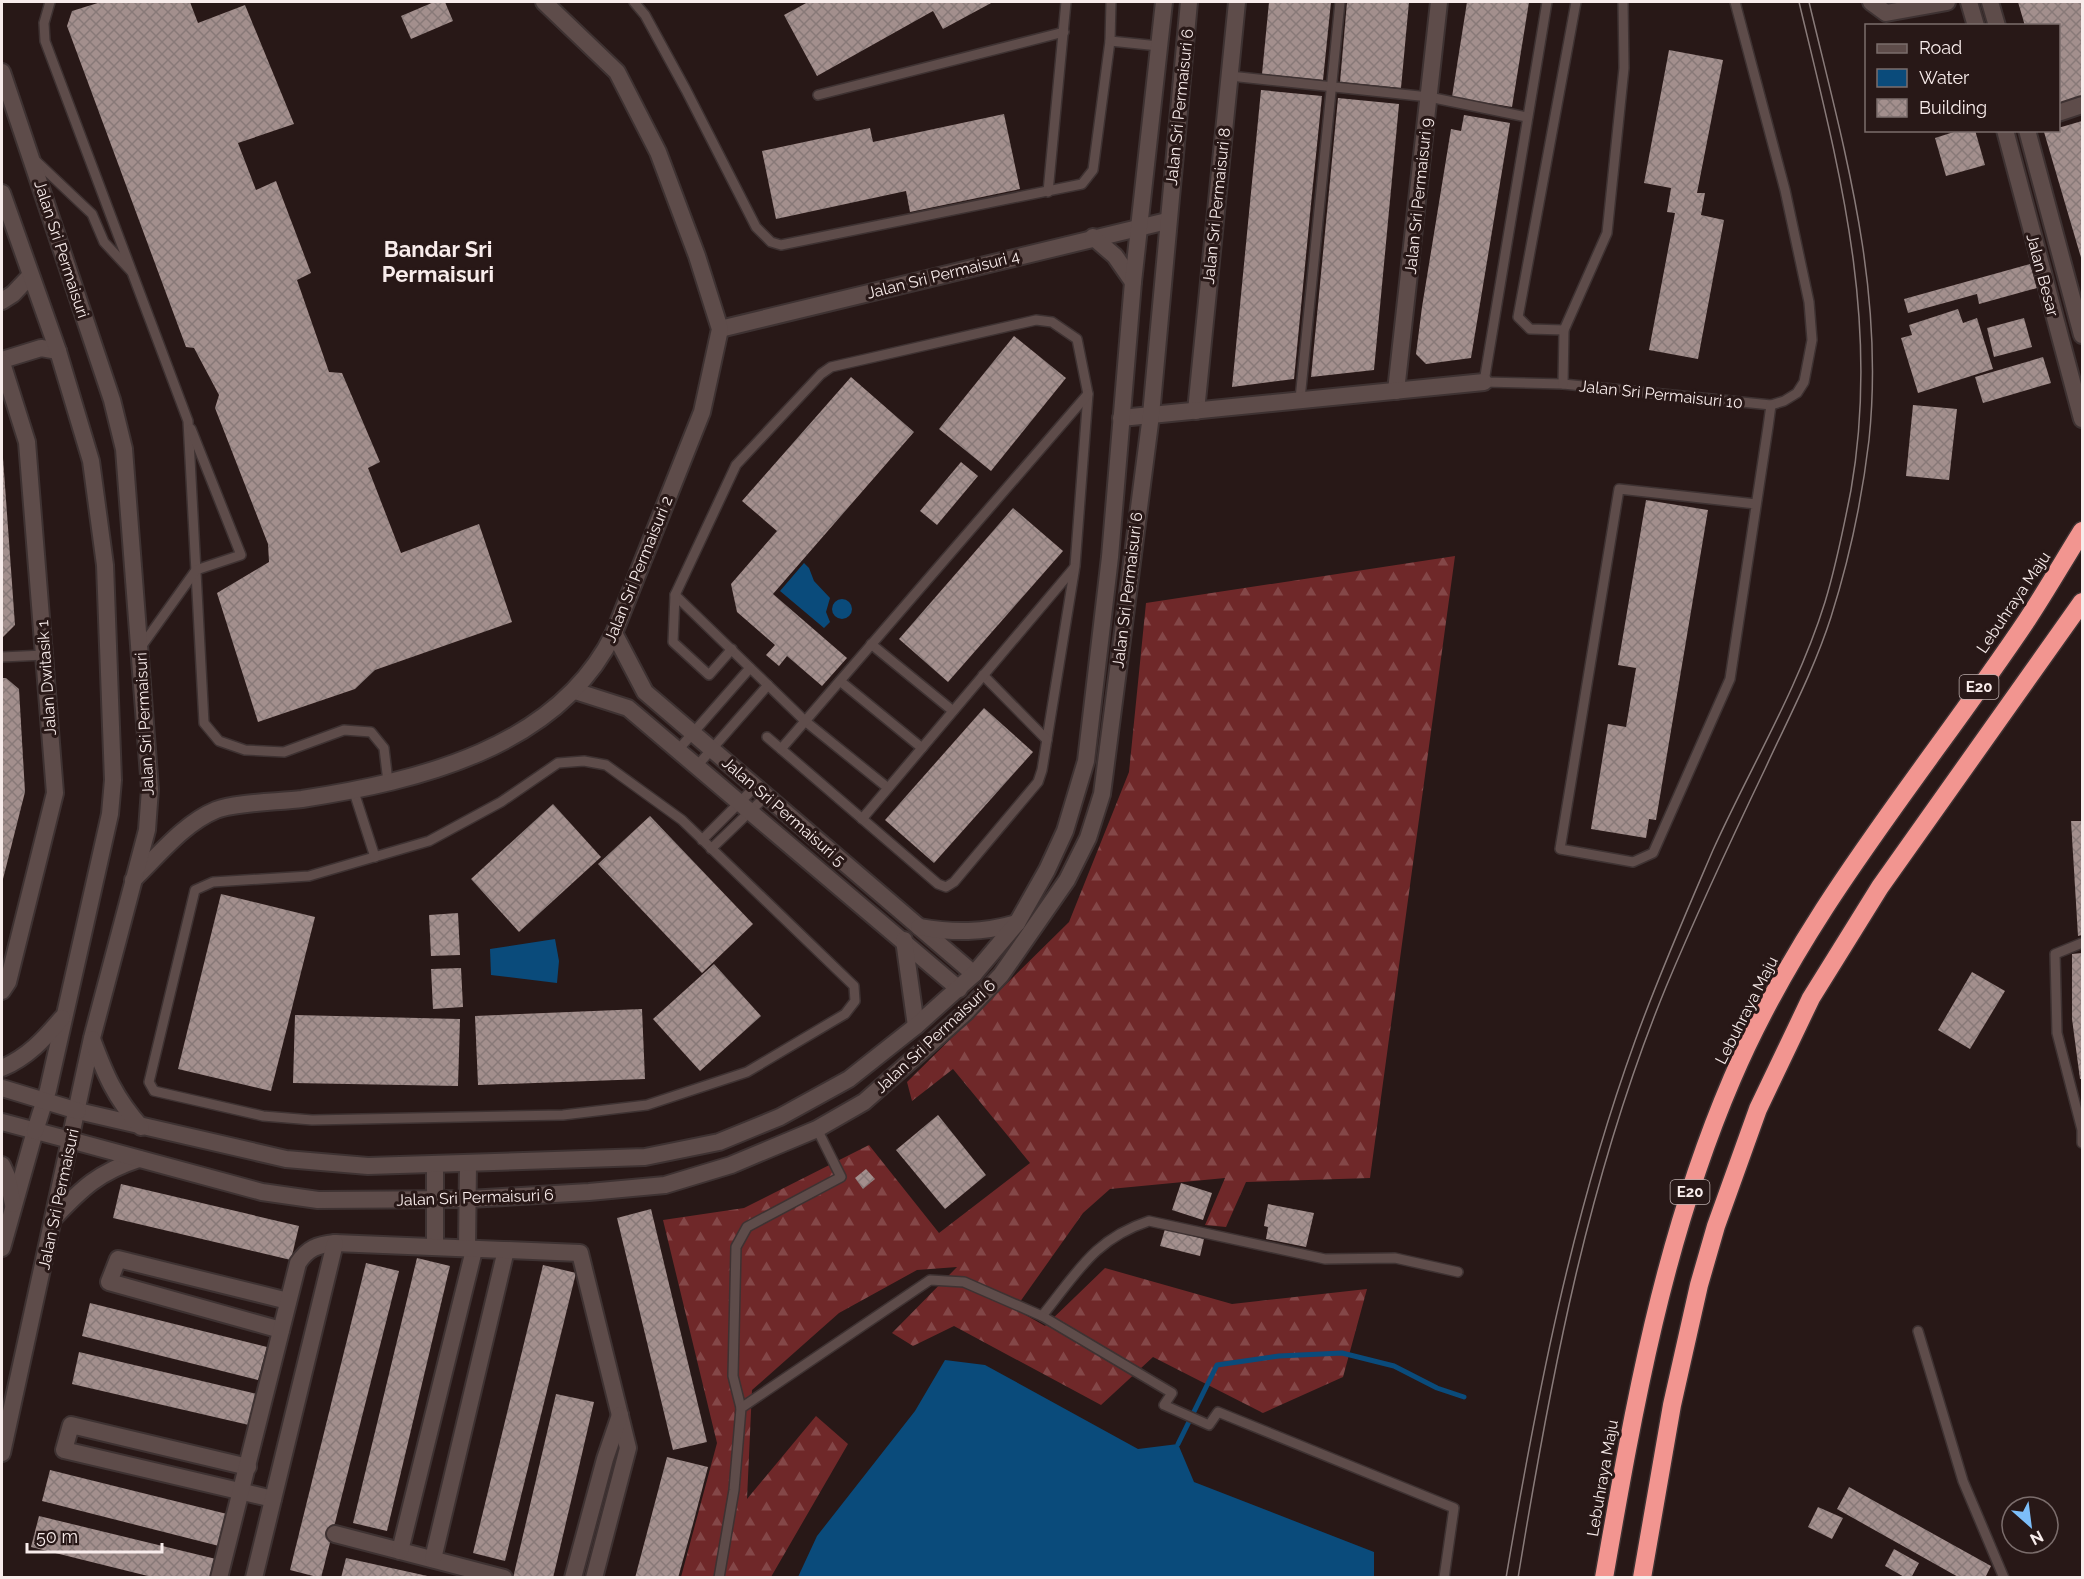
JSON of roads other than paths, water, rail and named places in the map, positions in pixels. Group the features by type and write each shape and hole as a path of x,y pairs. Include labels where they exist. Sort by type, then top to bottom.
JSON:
{"highway":[{"name":"Lebuhraya Maju","path":"1604,1578 1634,1401 1676,1231 1732,1078 1791,963 1869,840 2027,620 2082,531"},
{"name":"E20","path":"1642,1578 1672,1405 1699,1285 1716,1226 1758,1109 1811,998 1880,887 2082,602"}],"street":[{"name":"Jalan Sri Permaisuri 2","path":"133,880 192,823 218,809 302,799 406,779 490,749 555,708 575,691 602,658 614,633 702,412 720,329 697,256 658,152 617,72 544,2"},
{"name":"Jalan Sri Permaisuri 6","path":"2,1088 44,1103 286,1159 368,1166 645,1157 719,1142 780,1117 849,1078 969,984 1017,923 1065,831 1086,761 1109,569 1133,282 1164,2"},
{"name":"Jalan Sri Permaisuri 6","path":"2,1122 262,1192 318,1200 469,1198 589,1192 665,1185 731,1165 817,1128 864,1102 964,1013 1000,975 1067,880 1088,838 1102,794 1151,415 1167,221 1189,2"},
{"name":"Jalan Sri Permaisuri 8","path":"1196,411 1237,2"},
{"name":"Jalan Sri Permaisuri 9","path":"1396,390 1440,2"},
{"path":"1871,2 1886,13 1947,2"},
{"path":"1969,2 1975,24"},
{"path":"1990,2 1996,24"},
{"name":"Jalan Sri Permaisuri","path":"2,72 112,400 124,448 150,789 147,830 92,1038 2,1453"},
{"path":"2060,112 2082,105"},
{"name":"Jalan Besar","path":"2006,132 2082,419"},
{"name":"Jalan Besar","path":"2028,132 2082,335"},
{"name":"Jalan Sri Permaisuri","path":"2,193 58,351 90,461 99,508 105,565 112,780 104,844 44,1103 2,1248"},
{"name":"Jalan Sri Permaisuri 4","path":"720,329 1093,237 1167,221"},
{"path":"1093,237 1114,256 1133,282"},
{"path":"2041,265 2062,259"},
{"path":"2,301 13,294 30,276"},
{"path":"2,361 41,348 58,351"},
{"name":"Jalan Dwitasik 1","path":"2,361 27,442 55,793 8,982 2,991"},
{"name":"Jalan Sri Permaisuri 10","path":"1122,418 1484,382"},
{"name":"Jalan Sri Permaisuri 5","path":"614,633 645,692 919,927 969,984"},
{"name":"Jalan Sri Permaisuri 5","path":"575,691 628,708 904,940 969,984"},
{"path":"919,927 967,933 990,931 1017,923"},
{"path":"904,940 916,1026"},
{"path":"964,1013 969,984 1000,975"},
{"path":"2,1068 20,1060 41,1042 64,1016"},
{"path":"92,1038 110,1086 123,1108 141,1126"},
{"path":"53,1219 85,1185 113,1167 140,1158"},
{"path":"400,1551 471,1249 468,1224 468,1164"},
{"path":"2,1165 7,1176 13,1204"},
{"path":"435,1165 435,1247"},
{"path":"254,1578 335,1244"},
{"path":"219,1578 298,1263 305,1251 317,1245 335,1244 580,1253 628,1448 594,1578"},
{"path":"433,1559 506,1250"},
{"path":"281,1330 109,1282 118,1259 288,1301"},
{"path":"573,1578 605,1460 620,1415"},
{"path":"248,1467 71,1425 64,1450 273,1499"},
{"path":"335,1534 504,1578"}],"lane":[{"path":"50,2 44,23 45,41 241,555 196,570 140,648"},
{"path":"634,2 645,15 686,90 756,227 771,242 781,244 1082,184 1093,170 1110,41 1112,2"},
{"path":"1048,192 1066,2"},
{"path":"1300,399 1340,2"},
{"path":"1484,382 1547,2"},
{"path":"1564,330 1530,329 1518,317 1575,2"},
{"path":"1563,384 1564,330 1607,232 1624,68 1623,2"},
{"path":"1736,2 1785,190 1809,302 1812,340 1804,382 1797,393 1771,405 1730,679 1653,853 1633,862 1560,849 1619,489 1756,504"},
{"path":"818,95 1064,32"},
{"path":"1110,41 1159,46"},
{"path":"1230,76 1429,97 1527,117"},
{"path":"33,159 92,214 104,242 136,276"},
{"path":"732,650 709,675 673,642 675,596 736,465 821,374 831,367 1044,320 1052,322 1077,339 1088,394 1075,566 1038,782 954,882 946,887 938,884 767,737"},
{"name":"Jalan Sri Permaisuri 10","path":"1484,382 1563,384 1771,405"},
{"path":"781,749 1088,394"},
{"path":"188,421 204,723 219,741 245,750 284,752 344,730 371,732 384,748 388,782"},
{"path":"862,819 1075,566"},
{"path":"675,596 806,720 888,788"},
{"path":"871,644 953,711"},
{"path":"2,657 44,655"},
{"path":"678,750 750,668"},
{"path":"983,675 1047,740"},
{"path":"840,681 922,748"},
{"path":"697,766 768,685"},
{"path":"584,761 606,765 682,820 854,986 855,1001 845,1014 747,1072 647,1105 563,1115 312,1120 263,1116 154,1091 149,1082 195,890 213,882 309,876 375,857 429,841 501,802 558,763 584,761"},
{"path":"353,789 375,857"},
{"path":"711,849 761,791"},
{"path":"702,840 745,807 761,791"},
{"path":"2082,943 2055,954 2056,1033 2082,1130 2082,1143"},
{"path":"718,1578 734,1490 741,1408 733,1376 736,1246 747,1227 841,1177 817,1128"},
{"path":"1042,1316 1100,1245 1124,1229 1149,1221 1325,1259 1395,1257 1458,1272"},
{"path":"741,1408 930,1280 963,1282 1042,1316 1172,1393 1164,1405 1209,1425 1218,1412 1454,1508 1444,1578"},
{"path":"1918,1331 1963,1481 2004,1578"}],"water":[{"path":"804,563 809,568 814,581 830,598 826,612 830,622 824,628 780,591"},
{"path":"842,599 849,602 852,609 849,616 842,619 835,616 832,609 835,602"},
{"path":"555,939 559,961 557,983 491,975 490,949"},
{"path":"945,1360 985,1365 1138,1449 1178,1444 1194,1482 1374,1552 1374,1577 798,1577 817,1536 915,1411"}],"waterway":[{"path":"1178,1444 1217,1365 1279,1356 1342,1353 1394,1366 1437,1388 1464,1397"}],"tram line":[{"path":"1506,1578 1530,1441 1558,1306 1613,1107 1644,1017 1693,897 1727,819 1787,697 1814,634 1833,574 1851,490 1859,427 1861,365 1858,303 1841,183 1799,2"},
{"path":"1518,1578 1544,1427 1575,1278 1615,1131 1666,987 1714,877 1817,656 1838,595 1859,507 1869,440 1872,383 1871,328 1866,273 1848,165 1809,2"}],"district":[{"name":"Bandar Sri Permaisuri","path":"438,262"}]}
